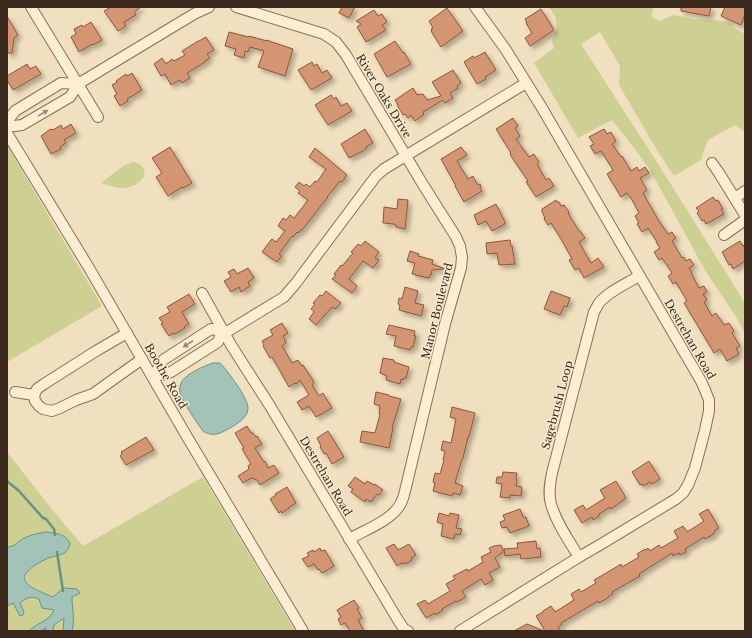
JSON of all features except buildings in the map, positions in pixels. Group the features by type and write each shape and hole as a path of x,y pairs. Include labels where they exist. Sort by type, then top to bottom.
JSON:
{"street":[{"path":"31,7 98,117"},
{"path":"7,127 22,125 70,97 78,84 194,14 209,7"},
{"name":"River Oaks Drive","path":"236,7 320,32 336,42 346,55 406,155 526,83"},
{"name":"Destrehan Road","path":"460,631 668,504 683,493 695,468 709,411 706,390 542,108 506,50 475,7"},
{"path":"7,122 15,111 61,84 78,84"},
{"name":"Boothe Road","path":"7,133 89,268 186,435 303,631"},
{"path":"153,377 171,372 218,342 223,332 284,296 376,176 406,155"},
{"name":"Manor Boulevard","path":"349,539 392,514 400,504 405,491 445,324 461,268 462,257 460,246 456,237 406,155"},
{"path":"712,163 745,215"},
{"path":"735,198 745,191"},
{"path":"724,234 745,220"},
{"name":"Sagebrush Loop","path":"579,557 559,523 550,503 549,493 552,473 594,312 606,297 639,276"},
{"name":"Destrehan Road","path":"202,293 223,332 270,406 398,620 404,629 408,631"},
{"path":"153,377 163,360 211,329 223,332"},
{"path":"127,333 44,384 34,395 35,401 43,409 52,411 56,410 76,400 93,394 142,359"},
{"path":"15,392 34,395"}],"green space":[{"path":"549,7 654,7 651,16 659,21 674,15 693,19 714,20 731,23 736,29 745,34 745,132 735,125 708,140 701,160 674,176 658,152 619,85 620,66 600,32 581,44 745,303 745,334 737,318 706,272 650,170 612,120 578,138 534,63 554,48 552,40 557,27 555,16"},
{"path":"7,145 102,306 7,362"},
{"path":"132,162 140,164 145,173 143,179 138,183 123,188 101,183 123,166"},
{"path":"7,452 83,546 203,477 295,631 7,631"}],"water":[{"path":"213,363 220,363 237,385 245,399 248,409 246,415 239,423 218,434 209,434 204,432 180,393 182,381 188,375"},
{"path":"47,532 60,534 65,537 70,543 69,548 62,554 48,558 28,571 25,576 25,581 35,589 53,597 64,588 77,589 80,593 72,597 72,631 63,631 64,618 54,625 53,631 45,631 46,628 41,631 29,631 49,617 54,610 42,608 39,599 37,598 27,598 20,603 24,612 23,615 20,616 13,603 7,606 7,547 14,545 30,536"}],"waterway":[{"path":"7,481 19,491 43,518 46,519 54,529 55,535"},
{"path":"57,552 63,591"}]}
